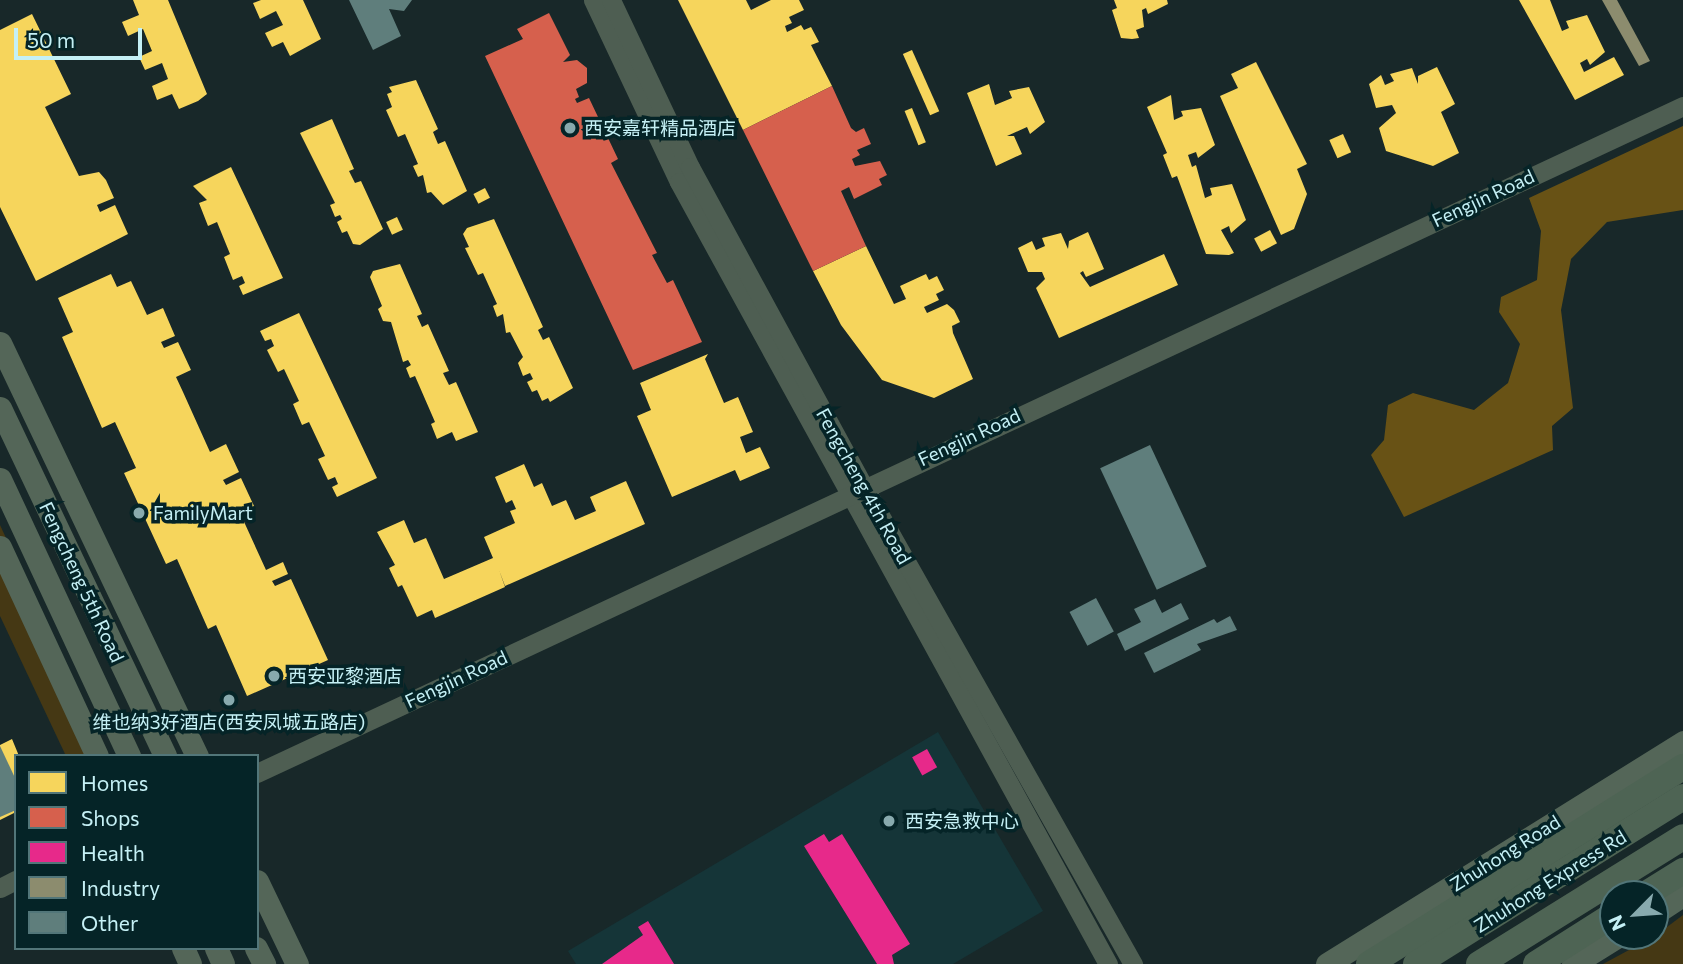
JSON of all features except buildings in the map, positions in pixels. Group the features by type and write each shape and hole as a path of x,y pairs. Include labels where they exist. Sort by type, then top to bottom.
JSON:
{"highway":[{"path":"1369,964 1683,766"},
{"name":"Zhuhong Express Rd","path":"1416,964 1683,797"},
{"name":"Zhuhong Express Rd","path":"1479,964 1683,837"},
{"path":"1536,964 1599,924"}],"main road":[{"path":"0,344 196,754"},
{"name":"Fengcheng 5th Road","path":"0,408 164,754"},
{"name":"Fengcheng 5th Road","path":"0,479 128,754"},
{"path":"0,547 96,754"},
{"name":"Zhuhong Road","path":"1327,964 1683,742"},
{"path":"259,885 297,964"},
{"path":"1573,964 1599,948"}],"street":[{"name":"Fengcheng 4th Road","path":"593,0 679,182 1133,964"},
{"name":"Fengcheng 4th Road","path":"611,0 690,167 857,491 1108,964"},
{"name":"Fengjin Road","path":"259,772 1683,106"}],"shaded area":[{"path":"1683,126 1683,210 1607,222 1571,259 1561,310 1573,408 1552,426 1553,450 1404,517 1371,455 1384,440 1388,405 1413,393 1474,410 1508,383 1520,344 1499,312 1501,297 1537,280 1541,231 1529,198"},
{"path":"0,525 106,754 65,754 0,616"},
{"name":"西安急救中心","path":"938,732 1043,911 953,964 576,964 568,951"},
{"path":"1683,915 1683,964 1603,964 1629,950 1669,950 1669,926"}],"place":[{"name":"西安嘉轩精品酒店","path":"570,128"},
{"name":"FamilyMart","path":"139,513"},
{"name":"西安亚黎酒店","path":"274,676"},
{"name":"维也纳3好酒店(西安凤城五路店)","path":"229,700"},
{"name":"西安急救中心","path":"889,821"}]}
